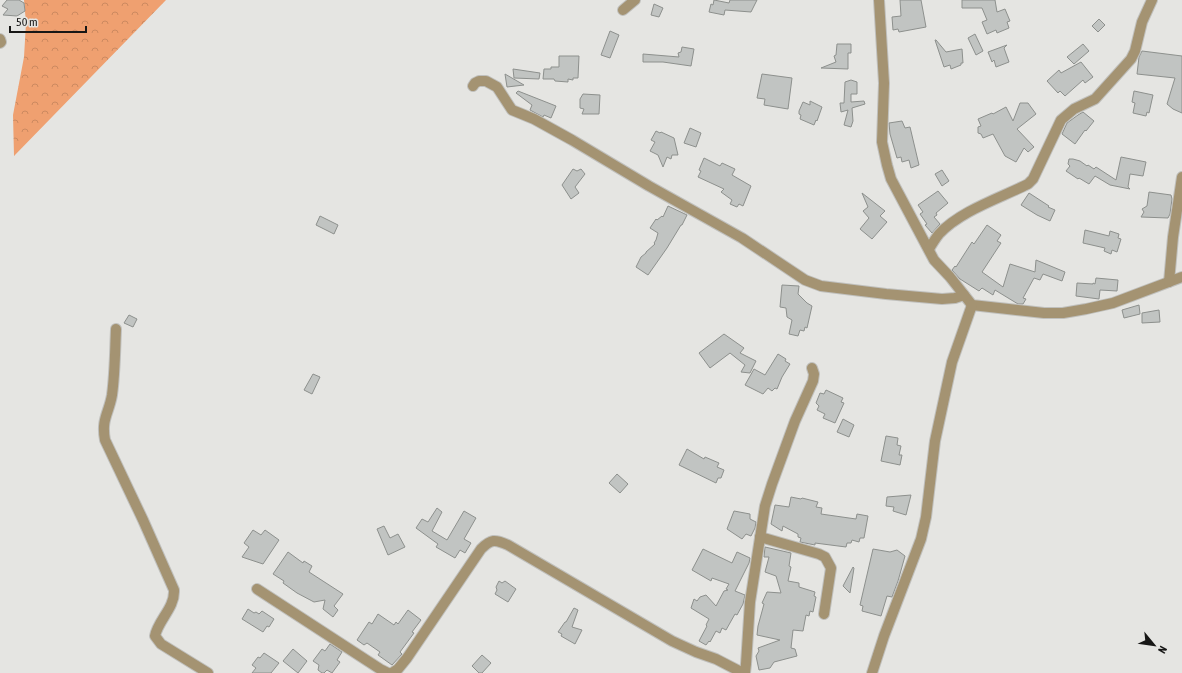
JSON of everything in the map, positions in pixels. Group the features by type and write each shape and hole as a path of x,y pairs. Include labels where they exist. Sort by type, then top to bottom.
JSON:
{"street":[{"path":"623,10 635,0"},
{"path":"879,0 884,83 882,142 886,165 891,179 934,260 950,277 972,305 1044,313 1063,313 1113,304 1182,277"},
{"path":"929,249 939,234 949,225 971,211 1028,184 1033,179 1061,120 1074,109 1095,99 1132,59 1142,22 1152,0"},
{"path":"0,39 0,43"},
{"path":"473,86 475,83 480,81 486,81 497,87 512,110 534,119 572,140 649,186 742,238 805,280 814,284 857,291 942,299 955,298 964,295"},
{"path":"1168,282 1182,177"},
{"path":"872,673 884,636 921,539 926,517 935,442 950,370 972,305"},
{"path":"116,329 112,396 104,422 103,431 105,440 174,590 172,602 156,630 155,636 161,644 208,673"},
{"path":"393,673 407,658 481,549 493,540 508,545 672,641 716,659 744,673 746,664 750,602 765,506 796,421 813,381 814,374 812,368"},
{"path":"760,537 826,557 831,568 824,614"},
{"path":"257,589 380,670 388,673"}],"green space":[{"path":"24,0 166,0 14,156 13,115 24,57 26,23"}],"building":[{"path":"7,0 19,0 24,3 25,11 17,16 3,15 8,9 2,6"},
{"path":"714,0 729,3 730,0 757,0 751,12 725,10 724,15 709,12 711,4 713,5"},
{"path":"900,0 921,0 926,27 899,32 898,29 893,30 892,17 901,16"},
{"path":"962,0 995,0 997,12 1005,9 1010,21 1007,22 1009,28 997,33 996,30 987,34 982,22 987,20 982,8 962,8"},
{"path":"654,4 663,8 659,17 651,15"},
{"path":"1099,19 1105,25 1098,32 1092,26"},
{"path":"610,31 619,35 610,58 601,55"},
{"path":"975,34 983,51 976,55 968,38"},
{"path":"935,40 946,52 962,49 963,63 951,69 950,65 944,67"},
{"path":"837,44 851,44 851,53 848,53 848,69 821,68 836,62 834,56 836,55"},
{"path":"1083,44 1089,51 1074,64 1067,57"},
{"path":"1007,45 1004,48 1009,62 996,67 994,60 992,62 988,52"},
{"path":"682,47 694,49 691,66 663,62 643,62 643,54 679,57 678,53 681,52"},
{"path":"1142,51 1182,56 1182,113 1173,109 1167,104 1175,78 1137,74 1139,57"},
{"path":"559,56 579,56 578,78 573,78 573,80 568,79 568,82 555,81 554,79 543,79 544,69 559,67"},
{"path":"1081,62 1093,77 1085,83 1083,80 1065,96 1060,91 1058,93 1047,81 1059,70 1061,73"},
{"path":"513,69 540,73 539,79 514,78"},
{"path":"505,74 524,85 507,87"},
{"path":"762,74 792,78 788,109 764,105 765,99 757,98"},
{"path":"851,80 857,82 857,94 851,94 851,102 864,101 865,104 852,108 853,121 851,127 844,125 848,110 841,112 840,103 844,103 845,82"},
{"path":"518,91 556,106 551,118 544,115 543,117 530,110 532,105 516,93"},
{"path":"1134,91 1153,95 1149,113 1147,112 1146,116 1133,113 1135,103 1132,102"},
{"path":"583,94 600,95 599,114 582,114 584,109 580,108 580,99"},
{"path":"810,101 822,107 814,125 800,119 801,115 799,114 803,102 810,105"},
{"path":"1020,103 1028,103 1036,114 1017,129 1034,147 1028,152 1024,148 1016,162 1005,156 993,134 983,138 981,134 978,133 978,127 981,126 978,119 992,113 993,114 1006,107 1013,121"},
{"path":"1083,112 1094,121 1086,131 1085,130 1075,144 1062,134 1067,123"},
{"path":"902,121 905,128 910,127 919,165 911,168 909,160 902,162 901,157 897,158 890,134 889,123"},
{"path":"690,128 701,133 696,147 684,143"},
{"path":"656,131 674,138 678,155 672,155 671,159 667,157 663,167 658,155 650,151 655,142 651,140"},
{"path":"1121,157 1146,162 1143,176 1130,174 1128,187 1130,189 1110,185 1095,176 1089,184 1066,171 1070,166 1068,164 1069,159 1073,159 1080,161 1094,169 1096,167 1116,180"},
{"path":"704,158 720,166 722,163 735,169 732,175 751,186 743,206 739,204 737,207 730,204 732,200 721,192 724,189 698,177"},
{"path":"573,169 577,171 581,169 585,174 575,187 579,193 571,199 562,185"},
{"path":"942,170 949,181 942,186 935,174"},
{"path":"938,191 948,203 936,213 937,215 934,217 940,224 932,233 925,225 927,224 920,214 923,212 918,205"},
{"path":"1149,192 1171,195 1172,199 1168,218 1141,217 1144,212 1142,209 1147,206"},
{"path":"862,193 885,211 880,216 887,222 872,239 860,229 869,218 863,211 868,207"},
{"path":"1029,193 1049,206 1048,207 1055,210 1050,221 1021,205"},
{"path":"668,206 687,215 682,225 648,275 636,267 641,257 655,244 654,243 658,233 650,228 656,219 657,220 662,216 663,217"},
{"path":"320,216 338,225 334,234 316,225"},
{"path":"987,225 1001,235 997,241 1001,243 982,272 1003,287 1010,264 1035,272 1036,260 1065,272 1062,281 1043,274 1040,280 1034,278 1023,298 1026,299 1023,304 1018,304 995,290 993,295 982,288 979,291 960,279 952,270 955,266 956,267 972,242 974,244"},
{"path":"1085,230 1109,236 1110,231 1119,234 1118,238 1121,239 1117,252 1112,250 1111,254 1104,251 1105,248 1083,243"},
{"path":"1096,278 1118,280 1117,291 1100,290 1099,299 1076,296 1077,283 1095,284"},
{"path":"782,285 799,286 798,294 812,306 807,328 805,327 804,331 800,330 798,336 789,334 792,320 787,317 786,308 780,307"},
{"path":"1139,305 1140,314 1124,318 1122,310"},
{"path":"1159,310 1160,322 1142,323 1142,313"},
{"path":"129,315 137,319 133,327 124,323"},
{"path":"724,334 744,348 740,353 756,361 750,373 741,372 745,365 730,353 710,368 699,353"},
{"path":"778,354 786,359 785,361 790,364 777,389 775,388 772,391 768,388 763,394 745,385 754,369 765,375"},
{"path":"313,374 320,377 312,394 304,390"},
{"path":"826,390 843,398 841,402 844,403 835,423 823,418 825,414 817,410 819,406 816,403 820,393 824,394"},
{"path":"843,419 854,425 849,437 837,432"},
{"path":"886,436 898,438 897,445 901,446 899,455 902,455 900,465 881,461"},
{"path":"687,449 704,459 705,457 719,463 717,467 724,470 721,478 718,478 716,483 679,465"},
{"path":"617,474 628,484 620,493 609,483"},
{"path":"911,495 906,515 893,511 894,507 886,506 887,497"},
{"path":"791,497 818,502 816,507 822,508 821,514 856,519 857,514 868,516 864,538 860,538 859,542 852,540 851,543 847,543 846,547 815,543 815,545 800,542 801,538 798,537 798,534 783,526 782,531 771,524 775,505 789,507"},
{"path":"437,508 442,512 432,531 447,540 464,511 476,518 464,539 471,543 465,553 460,550 455,558 436,547 438,544 416,528 422,519 428,522"},
{"path":"734,511 750,514 750,519 756,522 751,536 746,534 742,539 727,529"},
{"path":"384,526 390,538 398,534 405,547 388,555 377,529"},
{"path":"253,530 261,535 265,530 279,540 263,564 242,557 249,547 244,543"},
{"path":"765,547 791,553 789,566 791,567 788,581 799,583 799,587 815,592 814,596 816,597 813,612 810,611 809,616 806,615 803,631 793,630 791,648 795,649 797,656 774,662 770,668 759,670 756,656 759,651 758,648 780,640 757,635 764,604 762,603 767,592 781,593 776,576 765,572 769,557 764,557"},
{"path":"703,549 732,563 737,552 750,558 735,591 745,595 743,604 737,615 735,614 726,630 722,628 720,633 716,631 710,642 709,641 706,645 699,641 709,619 691,608 694,599 697,601 700,597 706,595 716,606 724,591 728,590 726,589 729,584 712,578 711,581 692,570"},
{"path":"873,549 890,552 897,550 905,556 892,597 887,596 881,616 862,611 863,606 860,605"},
{"path":"288,552 303,563 304,561 312,566 309,572 343,594 334,606 338,610 333,617 323,609 325,600 314,602 297,593 283,583 284,581 273,574"},
{"path":"853,567 854,568 850,593 843,586"},
{"path":"499,581 502,583 505,581 516,589 508,602 495,594"},
{"path":"574,608 578,610 572,627 582,630 575,644 561,636 562,634 558,632"},
{"path":"248,609 259,614 262,611 274,619 269,627 267,626 263,632 242,619"},
{"path":"408,610 421,620 412,632 414,633 400,652 402,654 392,665 378,655 380,652 367,643 364,645 357,640 369,622 372,624 378,614 394,625 396,622 398,624"},
{"path":"330,644 342,652 337,660 340,662 332,673 327,670 322,673 318,670 319,665 313,661 322,649 325,651"},
{"path":"293,649 307,661 298,673 283,661"},
{"path":"264,653 279,663 271,673 252,673 256,668 252,665 258,657 260,658"},
{"path":"482,655 491,663 482,673 479,673 472,666"}]}
